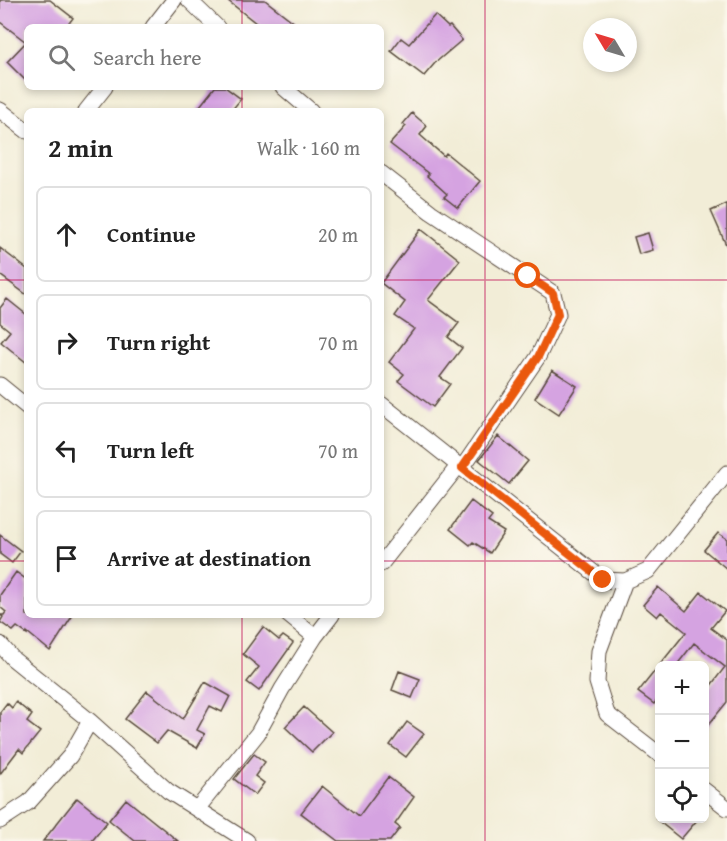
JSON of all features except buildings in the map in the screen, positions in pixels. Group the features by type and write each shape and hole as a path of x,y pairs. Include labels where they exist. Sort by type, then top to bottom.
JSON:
{"street":[{"path":"155,24 174,0"},
{"path":"189,0 214,24"},
{"path":"88,108 103,90"},
{"path":"286,90 307,108"},
{"path":"0,110 24,128"},
{"path":"384,175 431,212 553,293 558,314 538,357 461,466 384,560"},
{"path":"0,385 24,405"},
{"path":"384,406 603,580 625,581 648,571 726,477"},
{"path":"625,581 599,651 597,682 607,714 655,751"},
{"path":"292,618 315,637"},
{"path":"197,809 258,733 282,688 330,618"},
{"path":"0,644 13,659 90,721 168,791 247,841"},
{"path":"0,821 29,802 70,756 90,721"},
{"path":"709,793 727,808"}],"route":[{"path":"528,276 553,293 558,314 538,357 462,468 603,580"}]}
